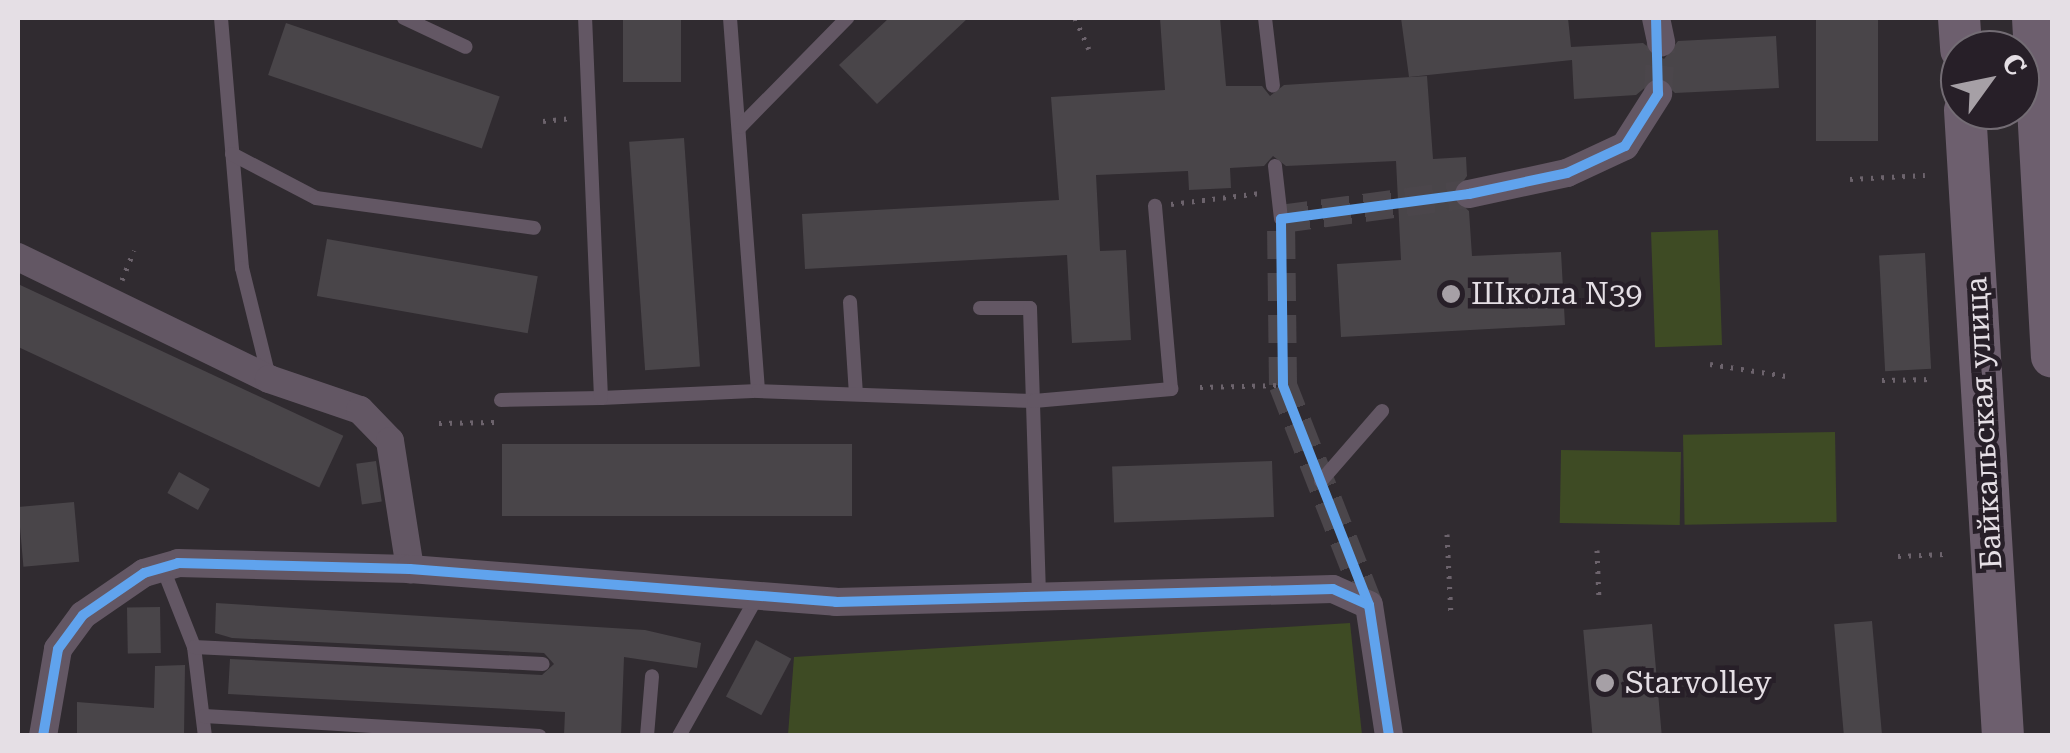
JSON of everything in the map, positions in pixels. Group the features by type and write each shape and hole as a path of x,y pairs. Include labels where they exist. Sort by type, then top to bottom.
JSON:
{"main road":[{"path":"2033,18 2052,356"},
{"name":"Байкальская улица","path":"1966,130 2003,736"}],"street":[{"path":"1468,194 1567,173 1625,146 1658,94"},
{"path":"18,257 270,380 360,410 390,441 410,570"},
{"path":"43,736 58,649 83,615 162,566 410,570 836,602 1333,589 1369,605 1390,736"}],"lane":[{"path":"221,18 242,268 270,380"},
{"path":"404,18 466,47"},
{"path":"585,18 602,398"},
{"path":"730,18 758,391"},
{"path":"1265,18 1273,86"},
{"path":"740,127 841,20"},
{"path":"232,154 316,198 534,228"},
{"path":"1275,166 1281,219"},
{"path":"501,400 758,391 1034,400 1170,389 1155,206"},
{"path":"850,302 856,394"},
{"path":"980,308 1030,308 1039,597"},
{"path":"1321,481 1382,411"},
{"path":"162,566 194,648 204,736"},
{"path":"679,736 759,595"},
{"path":"194,648 544,664"},
{"path":"647,736 652,676"},
{"path":"204,716 538,736"}],"path":[{"path":"1076,18 1088,49"},
{"path":"1850,179 1925,174"},
{"path":"1155,206 1278,190"},
{"path":"1710,364 1786,376"},
{"path":"1882,380 1934,379"},
{"path":"1200,387 1282,385"},
{"path":"439,422 504,422"},
{"path":"1446,534 1451,615"},
{"path":"1596,550 1600,598"},
{"path":"1898,556 1944,554"}],"green space":[{"path":"1718,230 1722,345 1655,347 1651,232"},
{"path":"1835,432 1837,522 1685,525 1683,435"},
{"path":"1561,450 1681,452 1680,525 1560,523"},
{"path":"1350,623 1362,735 788,735 794,657"}],"building":[{"path":"623,18 681,18 681,82 623,82"},
{"path":"889,18 968,18 877,104 839,65"},
{"path":"1160,18 1220,18 1226,86 1262,86 1270,96 1284,85 1427,76 1433,159 1466,157 1467,176 1452,197 1469,211 1472,256 1561,252 1565,325 1341,337 1337,264 1401,260 1396,161 1286,166 1273,156 1264,166 1230,168 1231,188 1189,190 1188,171 1096,175 1100,251 1126,250 1131,340 1072,343 1067,255 805,269 802,214 1059,200 1051,97 1165,90"},
{"path":"1401,18 1568,18 1571,47 1643,43 1664,59 1678,41 1776,36 1779,88 1675,93 1658,77 1636,95 1574,99 1572,60 1409,77"},
{"path":"1816,18 1878,18 1878,141 1816,141"},
{"path":"286,23 500,97 482,149 268,75"},
{"path":"684,138 700,366 645,370 629,142"},
{"path":"327,239 538,276 528,333 317,296"},
{"path":"1925,253 1931,369 1885,371 1879,255"},
{"path":"18,284 343,436 319,487 18,347"},
{"path":"502,444 852,444 852,516 502,516"},
{"path":"376,461 382,502 362,504 356,464"},
{"path":"1272,461 1274,517 1114,523 1112,467"},
{"path":"179,472 210,489 198,510 167,493"},
{"path":"74,502 79,562 23,567 18,507"},
{"path":"216,603 645,630 701,643 697,668 624,657 621,736 564,736 565,712 228,694 230,659 542,675 554,664 544,653 232,638 215,633"},
{"path":"160,607 161,653 128,654 127,608"},
{"path":"1872,621 1882,736 1844,736 1834,624"},
{"path":"1652,624 1662,736 1593,736 1583,630"},
{"path":"756,640 791,659 761,715 726,697"},
{"path":"185,665 184,736 77,736 77,702 154,708 155,666"}],"tunnel":[{"path":"1658,94 1661,42"},
{"path":"1369,605 1283,385 1281,219 1469,194"}],"cycle path":[{"path":"1369,605 1283,385 1281,219 1469,194 1567,173 1625,146 1658,94 1656,18"},
{"path":"43,736 58,649 83,615 144,573 178,563 410,569 836,602 1333,589 1369,605 1389,736"}],"place":[{"name":"Школа N39","path":"1451,294"},
{"name":"Starvolley","path":"1605,683"}]}
